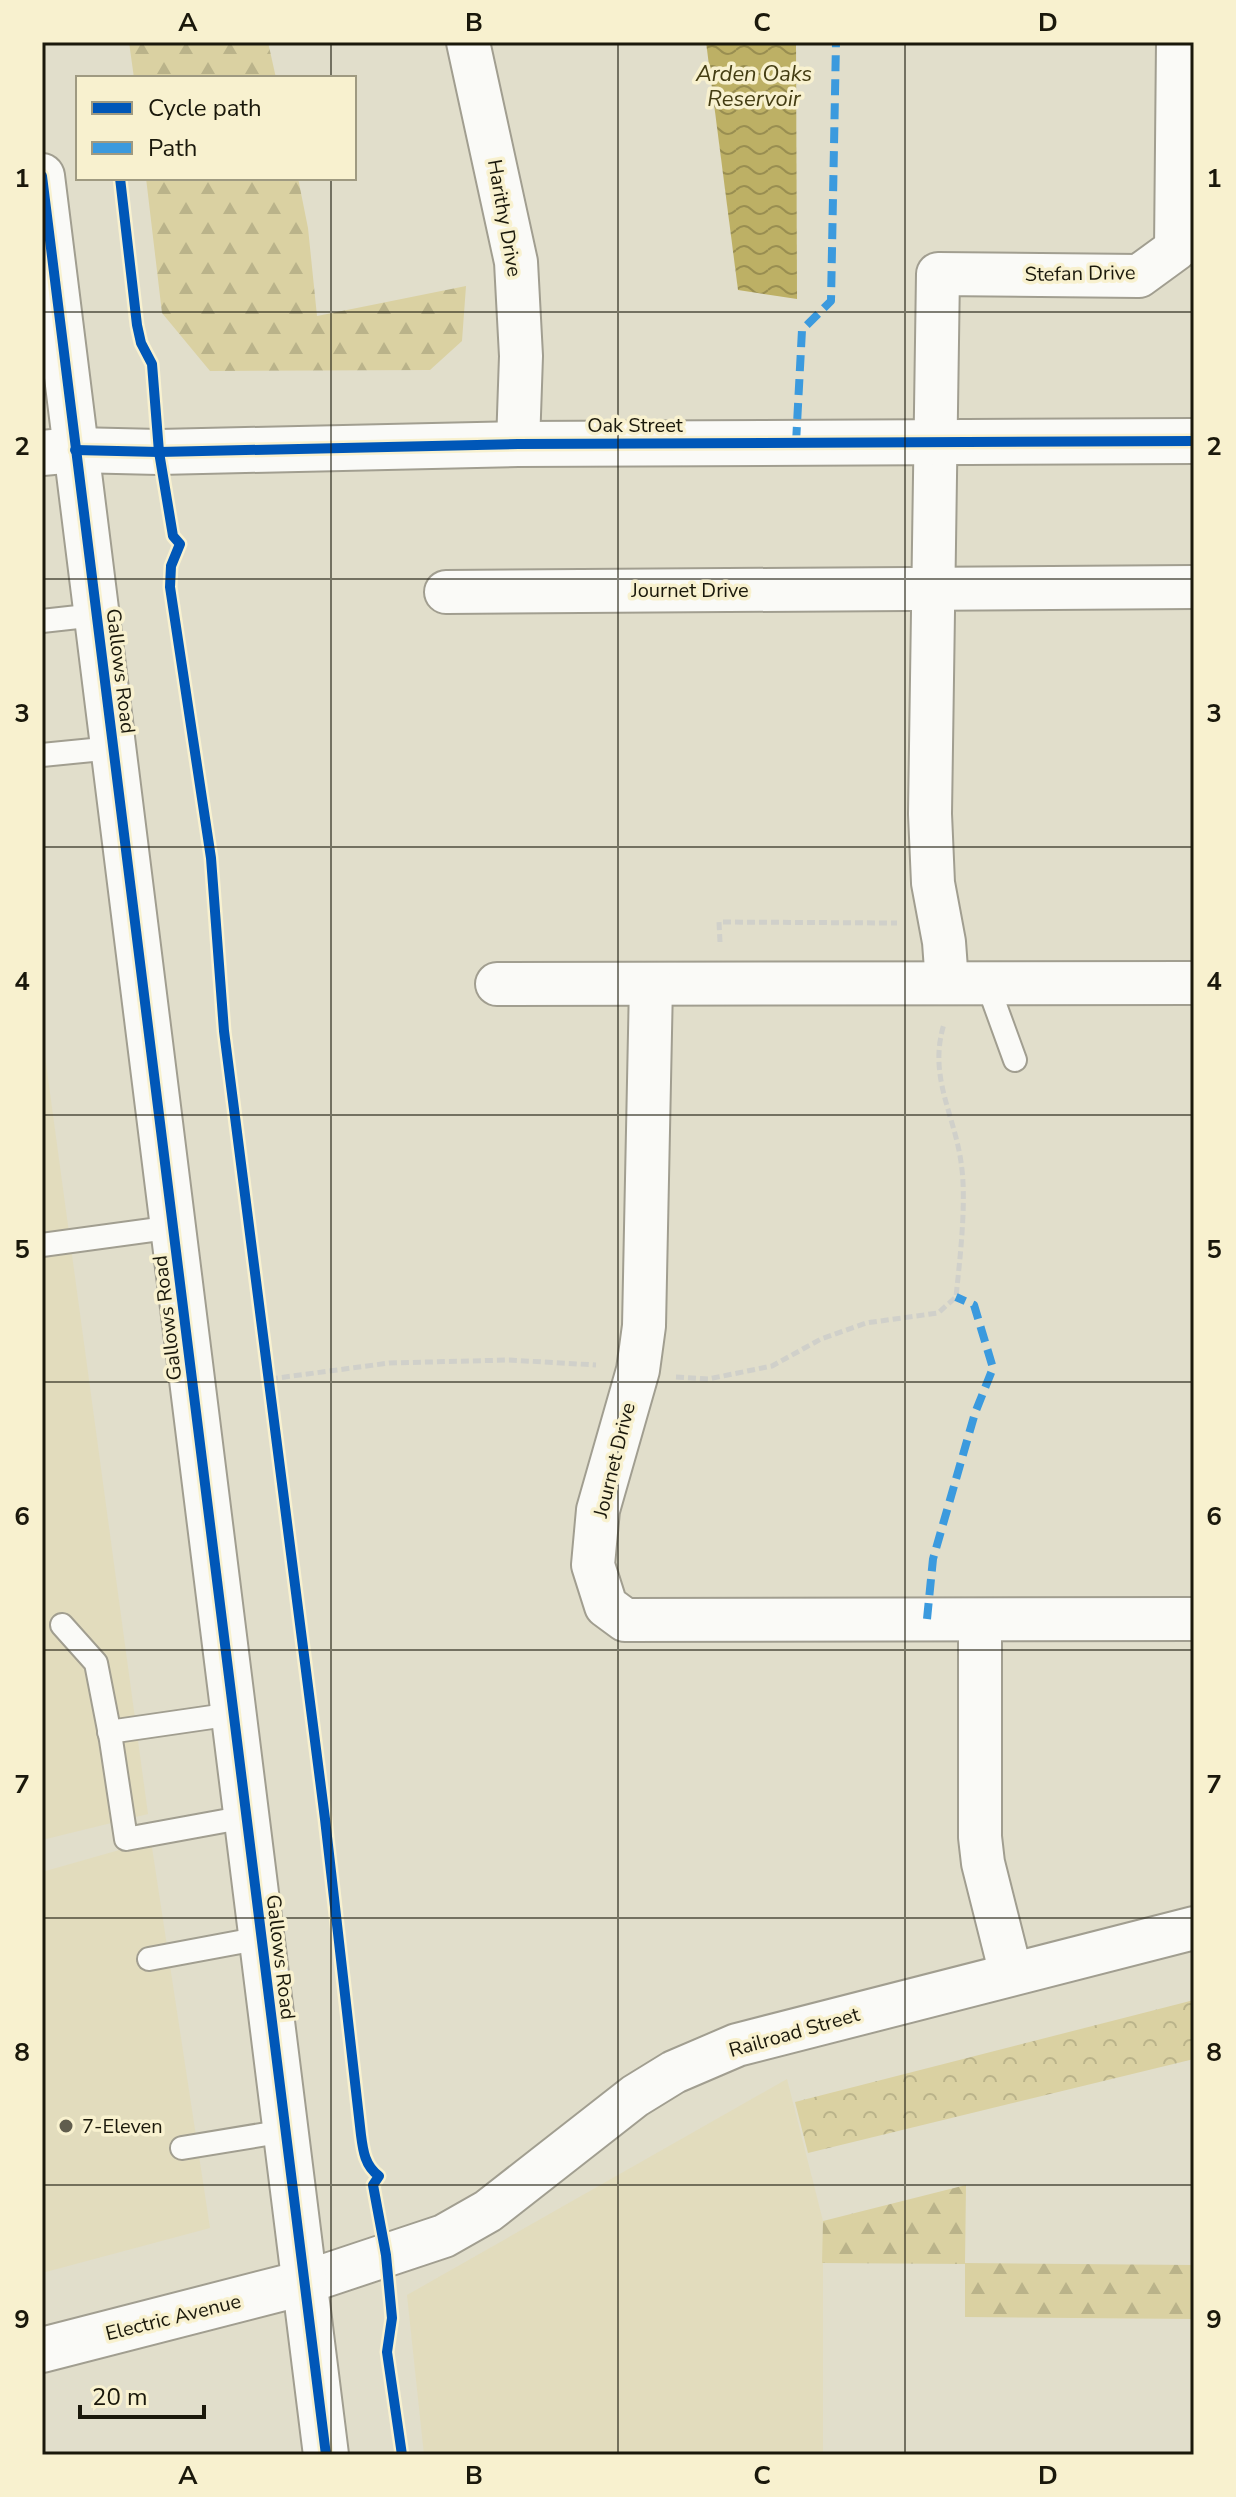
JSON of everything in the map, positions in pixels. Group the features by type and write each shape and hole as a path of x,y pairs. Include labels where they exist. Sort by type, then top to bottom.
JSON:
{"main road":[{"name":"Gallows Road","path":"42,176 59,452 96,615 326,2455"},
{"name":"Oak Street","path":"59,452 518,444 1194,441"},
{"name":"Electric Avenue","path":"42,2350 303,2283"}],"street":[{"name":"Harithy Drive","path":"468,42 516,262 521,356 518,444"},
{"name":"Stefan Drive","path":"934,442 938,274 1139,276 1176,249 1178,42"},
{"path":"934,442 930,814 933,883 944,942 967,983"},
{"name":"Journet Drive","path":"446,592 1194,587"},
{"path":"497,984 1191,983"},
{"name":"Journet Drive","path":"651,984 644,1326 638,1370 598,1510 593,1565 606,1606 625,1620 1194,1619"},
{"path":"980,1620 980,1837 983,1863 1011,1974"},
{"name":"Railroad Street","path":"303,2283 444,2236 488,2211 635,2096 674,2072 737,2045 1194,1928"}],"lane":[{"path":"42,621 96,615"},
{"path":"42,755 113,748"},
{"path":"967,983 1015,1060"},
{"path":"42,1245 174,1227"},
{"path":"62,1625 96,1663 126,1839 246,1817"},
{"path":"109,1732 233,1714"},
{"path":"149,1959 261,1938"},
{"path":"182,2148 285,2131"}],"path":[{"path":"721,955 719,922 899,923"},
{"path":"270,1379 389,1363 479,1361 611,1366 665,1377 708,1379 772,1366 821,1339 866,1323 938,1313 956,1297 963,1192 961,1162 938,1071 939,1037 946,1015 967,983"},
{"path":"268,1363 272,1393"}],"shaded area":[{"path":"42,1034 148,1814 42,1840"},
{"path":"151,1841 210,2228 42,2273 42,1872"},
{"path":"787,2079 823,2221 823,2455 424,2455 407,2295"}],"green space":[{"path":"129,42 268,42 276,76 134,76"},
{"path":"146,180 298,180 308,228 317,316 466,286 462,341 430,370 210,371 162,313"},
{"path":"1194,2000 1194,2059 808,2153 795,2102"},
{"path":"966,2185 965,2263 1194,2265 1194,2319 965,2317 965,2264 822,2263 823,2221"}],"water":[{"name":"Arden Oaks Reservoir","path":"706,42 796,42 797,299 738,290"}],"marked path":[{"path":"796,443 802,330 831,301 836,42"},
{"path":"927,1619 933,1559 975,1413 993,1368 974,1305 956,1297"}],"cycle path":[{"path":"42,176 326,2455"},
{"path":"120,180 137,325 141,343 152,364 159,452 173,536 180,544 171,566 170,587 211,858 224,1031 325,1819 362,2141 368,2163 379,2176 373,2185 386,2255 392,2318 387,2352 402,2455"},
{"path":"75,450 159,452 518,444 1194,441"}],"place":[{"name":"7-Eleven","path":"66,2126"}]}
